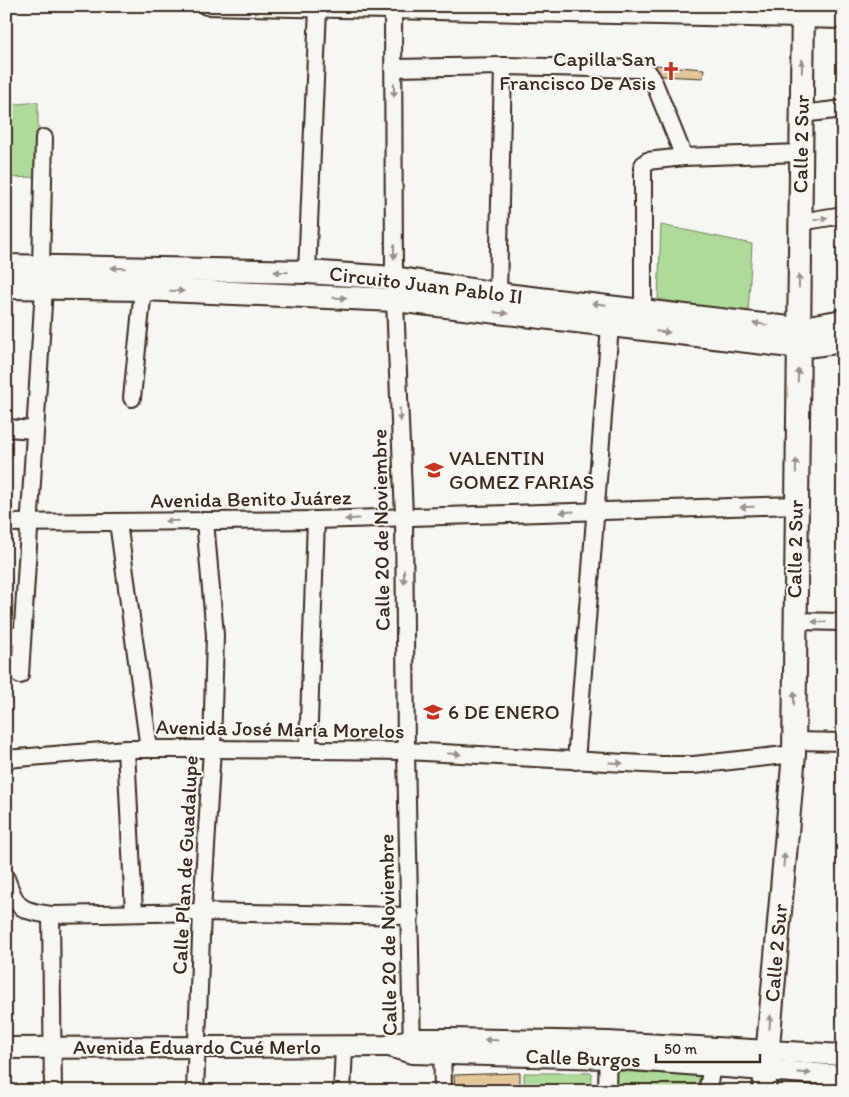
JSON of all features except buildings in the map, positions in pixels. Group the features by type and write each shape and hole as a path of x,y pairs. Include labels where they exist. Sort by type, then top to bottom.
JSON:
{"main road":[{"name":"Calle 2 Sur","path":"766,1071 794,748 794,621 803,12"},
{"name":"Circuito Juan Pablo II","path":"6,266 43,277 143,289 395,289 498,294 643,309 798,338 843,321"},
{"name":"Circuito Juan Pablo II","path":"6,287 43,277 307,272 610,326 843,341"}],"street":[{"path":"206,6 803,12 843,20"},
{"path":"307,272 318,8"},
{"name":"Calle 20 de Noviembre","path":"393,8 395,289 404,516 406,751 412,1046"},
{"path":"498,294 503,66"},
{"path":"394,68 503,66 640,69 648,73 684,157"},
{"path":"802,114 843,109"},
{"path":"20,675 14,636 30,523 43,277 44,138"},
{"path":"643,309 643,166 653,159 801,153"},
{"path":"800,222 843,215"},
{"path":"132,398 143,289"},
{"path":"576,761 610,326"},
{"path":"6,428 35,430"},
{"name":"Avenida Benito Juárez","path":"6,523 498,516 796,505"},
{"path":"308,750 316,520"},
{"name":"Calle Plan de Guadalupe","path":"195,1091 202,912 212,749 214,635 205,521"},
{"path":"118,522 149,749"},
{"path":"794,621 843,622"},
{"name":"Avenida José María Morelos","path":"6,759 126,749 212,749 406,751 576,761 694,765 794,748 843,742"},
{"path":"126,749 134,913"},
{"path":"6,878 15,902 27,911 51,915 202,912 410,916"},
{"path":"51,915 51,1048 53,1091"},
{"path":"342,1091 344,1046"},
{"path":"442,1046 443,1091"},
{"name":"Calle Burgos","path":"442,1046 608,1050 766,1071 843,1055"},
{"name":"Avenida Eduardo Cué Merlo","path":"6,1048 198,1049 442,1046"},
{"path":"607,1091 608,1050"},
{"name":"Calle Burgos","path":"608,1050 766,1071 843,1076"},
{"path":"707,1091 713,1064"}],"green space":[{"path":"38,102 38,177 6,178 8,105"},
{"path":"661,225 752,244 748,315 658,299"},
{"path":"616,1071 700,1076 697,1091 616,1091"},
{"path":"524,1073 592,1073 591,1091 524,1091"}],"place":[{"name":"Capilla San Francisco De Asis","path":"671,71"},
{"name":"VALENTIN GOMEZ FARIAS","path":"434,470"},
{"name":"6 DE ENERO","path":"433,712"}]}
